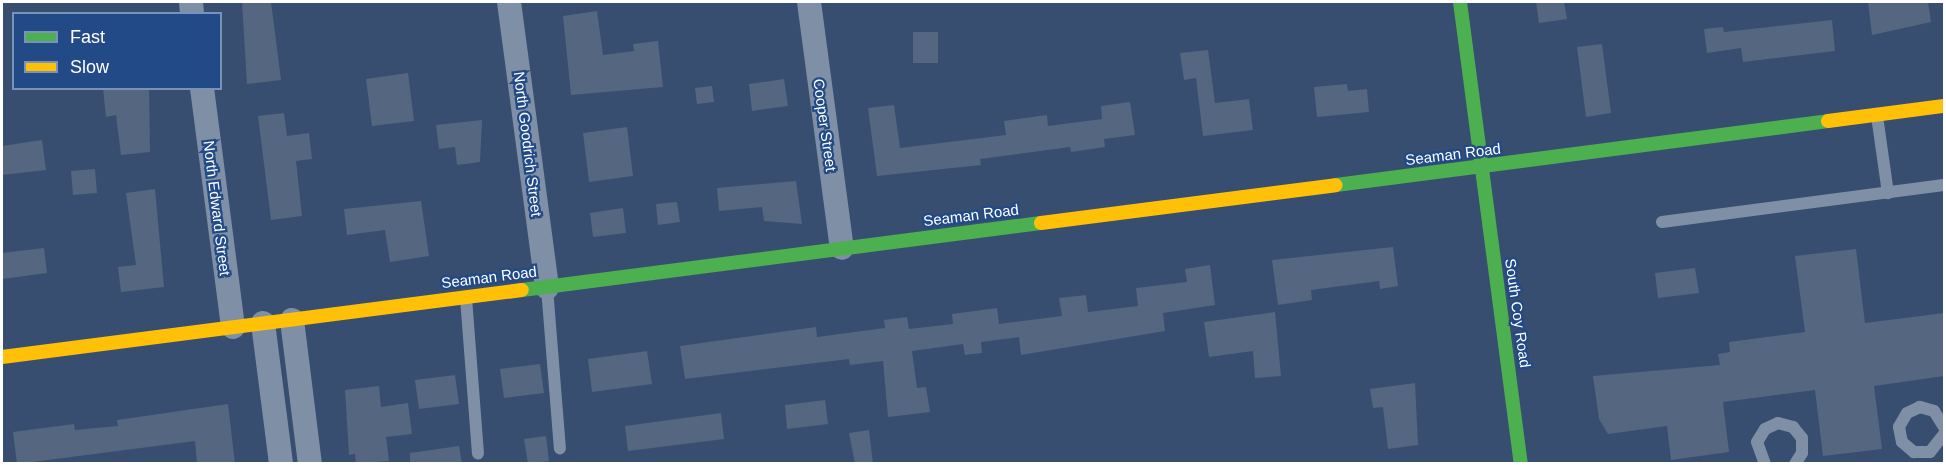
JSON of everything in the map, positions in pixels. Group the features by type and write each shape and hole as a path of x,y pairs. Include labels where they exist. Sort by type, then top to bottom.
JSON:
{"street":[{"name":"North Goodrich Street","path":"509,2 547,287"},
{"name":"Cooper Street","path":"809,2 842,248"},
{"name":"South Coy Road","path":"1460,2 1521,464"},
{"name":"North Edward Street","path":"202,90 233,327"},
{"name":"Seaman Road","path":"2,357 1944,106"},
{"path":"292,320 310,464"},
{"path":"263,323 281,464"}],"lane":[{"path":"1876,115 1888,193"},
{"path":"1662,222 1944,185"},
{"path":"547,287 560,448"},
{"path":"466,297 478,454"},
{"path":"1944,427 1928,408 1913,409 1902,419 1902,442 1926,458 1936,448 1944,434"},
{"path":"1765,464 1757,442 1765,429 1778,423 1793,427 1802,438 1802,453 1795,464"}],"building":[{"path":"242,2 271,2 281,80 247,84"},
{"path":"1536,2 1564,2 1567,19 1539,23"},
{"path":"1868,2 1928,2 1931,22 1872,35"},
{"path":"597,11 603,55 634,51 633,44 658,41 663,87 571,95 563,16"},
{"path":"1832,20 1835,51 1743,62 1741,48 1707,53 1704,29 1723,27 1724,32"},
{"path":"913,32 938,32 938,63 913,63"},
{"path":"1602,44 1611,113 1586,117 1577,47"},
{"path":"1208,50 1215,103 1249,99 1253,130 1203,136 1196,78 1184,80 1180,53"},
{"path":"408,73 414,121 372,126 366,79"},
{"path":"784,79 788,106 752,111 749,84"},
{"path":"1347,84 1348,91 1367,89 1369,112 1317,117 1314,87"},
{"path":"712,86 714,102 697,104 695,88"},
{"path":"103,90 149,90 150,152 121,155 116,115 106,117"},
{"path":"1130,102 1135,135 1104,139 1105,147 1071,152 1070,147 980,159 981,165 877,176 868,108 894,105 900,148 1006,135 1004,121 1047,115 1048,126 1102,119 1101,106"},
{"path":"284,113 287,136 309,133 312,159 296,161 302,216 271,220 258,116"},
{"path":"482,120 480,162 457,165 455,147 439,149 436,125"},
{"path":"627,127 633,176 589,182 583,133"},
{"path":"42,140 46,170 2,175 2,146"},
{"path":"95,169 97,193 73,195 71,171"},
{"path":"796,181 802,224 764,221 762,207 719,211 717,188"},
{"path":"155,189 164,287 121,292 118,267 136,265 126,193"},
{"path":"421,201 429,256 390,262 385,230 347,235 344,209"},
{"path":"677,202 680,222 658,225 656,204"},
{"path":"623,208 626,233 593,237 590,213"},
{"path":"1393,247 1398,286 1380,289 1379,281 1311,290 1312,300 1278,305 1272,260"},
{"path":"44,248 47,273 2,279 2,253"},
{"path":"1856,249 1865,323 1944,313 1944,376 1874,386 1882,449 1823,456 1815,390 1723,402 1729,452 1671,460 1667,426 1608,434 1599,419 1593,376 1720,365 1718,354 1730,352 1729,342 1805,332 1795,256"},
{"path":"1210,265 1215,305 1163,313 1165,331 1021,355 1019,337 981,342 982,353 965,355 963,344 912,351 917,388 926,387 930,412 888,417 883,361 850,365 849,359 685,379 680,346 816,327 817,337 885,328 884,320 907,317 909,329 953,324 952,314 997,308 999,324 1062,316 1059,298 1086,295 1088,312 1138,306 1136,288 1187,282 1185,269"},
{"path":"1695,268 1699,293 1658,298 1655,273"},
{"path":"1275,312 1281,376 1255,378 1253,351 1209,357 1204,322"},
{"path":"647,351 652,384 592,392 588,359"},
{"path":"540,364 544,393 504,398 500,369"},
{"path":"455,375 459,404 419,409 415,380"},
{"path":"1415,383 1418,445 1388,449 1383,407 1373,408 1370,389"},
{"path":"379,386 381,407 408,403 412,434 386,437 389,461 356,464 355,454 349,455 345,390"},
{"path":"825,400 828,424 787,429 785,405"},
{"path":"228,404 235,464 197,464 195,441 17,464 13,432 74,424 75,430 118,426 117,420"},
{"path":"721,413 724,439 628,451 625,426"},
{"path":"869,430 873,464 855,464 849,433"},
{"path":"546,436 549,461 528,464 524,439"},
{"path":"459,446 462,464 410,464 410,453"}],"traffic: fast":[{"path":"1460,2 1521,464"},
{"path":"1336,185 1828,121"},
{"path":"522,290 1041,223"}],"traffic: slow":[{"path":"1828,121 1944,106"},
{"path":"1041,223 1336,185"},
{"path":"2,357 522,290"}]}
